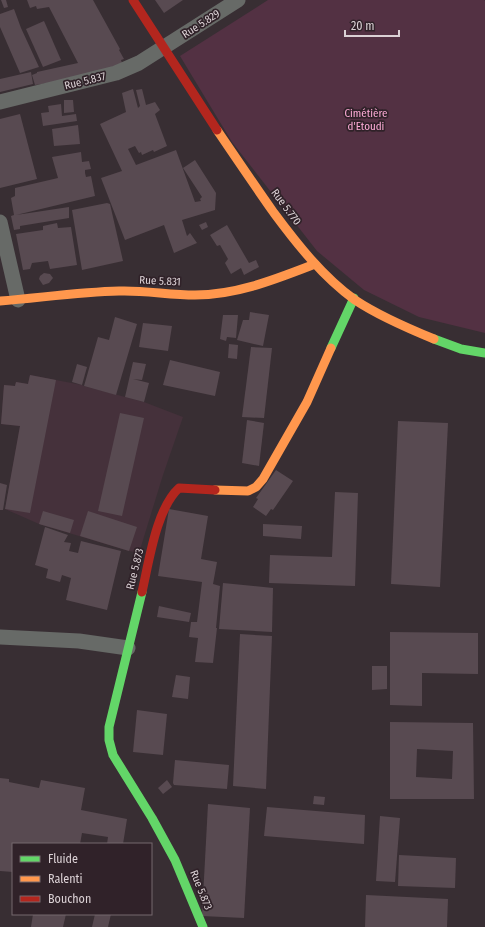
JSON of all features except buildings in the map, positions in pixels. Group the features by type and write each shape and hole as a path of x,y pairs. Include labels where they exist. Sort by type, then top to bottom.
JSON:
{"street":[{"name":"Rue 5.770","path":"133,0 241,165 278,217 315,264 354,298 377,313 440,342 485,353"},
{"name":"Rue 5.829","path":"164,47 238,0"},
{"name":"Rue 5.837","path":"0,102 116,73 139,63 164,47"},
{"path":"0,222 18,300"},
{"name":"Rue 5.831","path":"0,301 119,291 165,292 194,295 220,293 263,284 315,264"},
{"name":"Rue 5.873","path":"203,927 175,860 152,818 113,755 109,740 109,727 157,528 172,493 179,488 248,491 256,487 263,479 307,402 354,298"},
{"path":"0,637 79,641 128,648"}],"shaded area":[{"path":"30,375 82,385 144,402 183,417 139,553 39,524 5,509 20,426 1,424 4,385 15,386 16,382 28,384"}],"green space":[{"name":"Cimétière d'Etoudi","path":"268,0 485,1 485,333 419,317 364,290 317,251 232,142 180,56"}],"traffic: fast":[{"path":"331,348 354,298"},
{"path":"434,339 461,349 485,353"},
{"path":"142,592 109,727 109,740 113,755 152,818 175,860 203,927"}],"traffic: slow":[{"path":"217,130 274,213 321,271 355,300 403,326 434,339"},
{"path":"0,301 119,291 185,295 211,294 256,285 315,264"},
{"path":"215,490 248,491 256,487 263,479 307,402 331,348"}],"traffic: jam":[{"path":"133,0 217,130"},
{"path":"142,592 154,537 164,509 171,497 179,488 215,490"}]}
